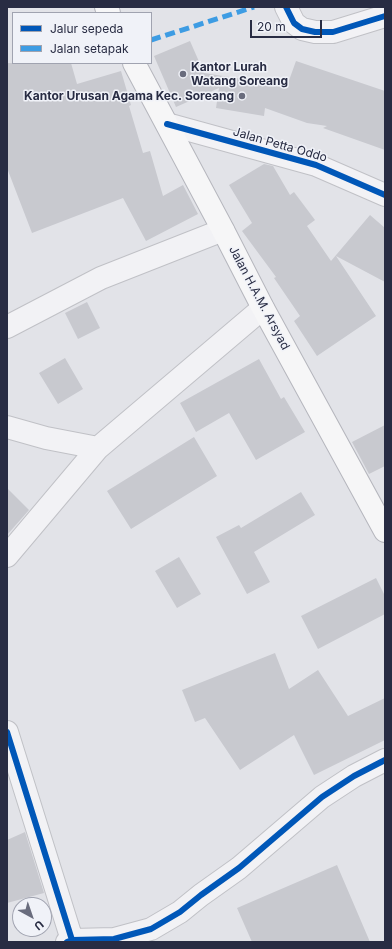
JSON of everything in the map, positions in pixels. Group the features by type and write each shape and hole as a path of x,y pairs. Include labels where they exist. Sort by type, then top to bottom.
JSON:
{"highway":[{"name":"Jalan H.A.M. Arsyad","path":"135,64 263,308 385,531"}],"street":[{"path":"286,7 294,23 302,28 314,32 333,32 385,16"},
{"name":"Jalan Petta Oddo","path":"167,124 316,165 385,195"},
{"path":"7,327 101,278 223,230"},
{"path":"7,556 98,448 263,308"},
{"path":"7,427 46,438 98,448"},
{"path":"7,732 70,941 114,939 152,929 180,912 239,868 322,797 354,776 385,760"}],"building":[{"path":"190,41 204,73 287,86 296,61 385,91 385,150 323,128 327,126 307,123 265,108 264,116 216,108 219,88 176,107 154,56"},
{"path":"7,63 71,64 77,84 121,71 131,105 129,106 143,153 150,151 163,196 183,185 198,214 146,241 123,198 32,233 7,168"},
{"path":"264,164 273,166 290,195 294,192 315,220 307,226 331,261 370,215 385,228 385,282 336,256 376,316 317,356 294,321 300,316 274,278 276,277 242,231 252,223 229,185"},
{"path":"87,302 100,328 78,339 65,313"},
{"path":"65,358 83,389 58,404 39,373"},
{"path":"259,359 281,399 284,397 305,432 256,460 229,413 196,432 180,403"},
{"path":"385,425 385,466 369,474 352,442"},
{"path":"194,437 217,476 131,529 107,491"},
{"path":"7,488 29,510 7,535"},
{"path":"301,492 315,515 254,552 270,582 247,594 216,537 239,525 241,528"},
{"path":"179,557 201,594 177,608 155,571"},
{"path":"376,578 385,596 385,614 318,649 301,616"},
{"path":"275,653 289,689 318,670 348,716 385,698 385,740 314,775 294,735 240,770 205,718 195,722 182,690"},
{"path":"25,832 44,893 29,897 12,897 12,902 7,903 7,840"},
{"path":"337,865 370,942 252,942 237,908"}],"marked path":[{"path":"152,40 254,7"}],"cycle path":[{"path":"286,7 294,23 302,29 315,32 333,32 385,16"},
{"path":"167,124 316,165 385,195"},
{"path":"7,732 72,940"},
{"path":"67,942 72,940 114,939 151,929 180,912 239,868 322,797 354,776 385,760"}],"place":[{"name":"Kantor Lurah Watang Soreang","path":"183,74"},
{"name":"Kantor Urusan Agama Kec. Soreang","path":"242,96"}]}
